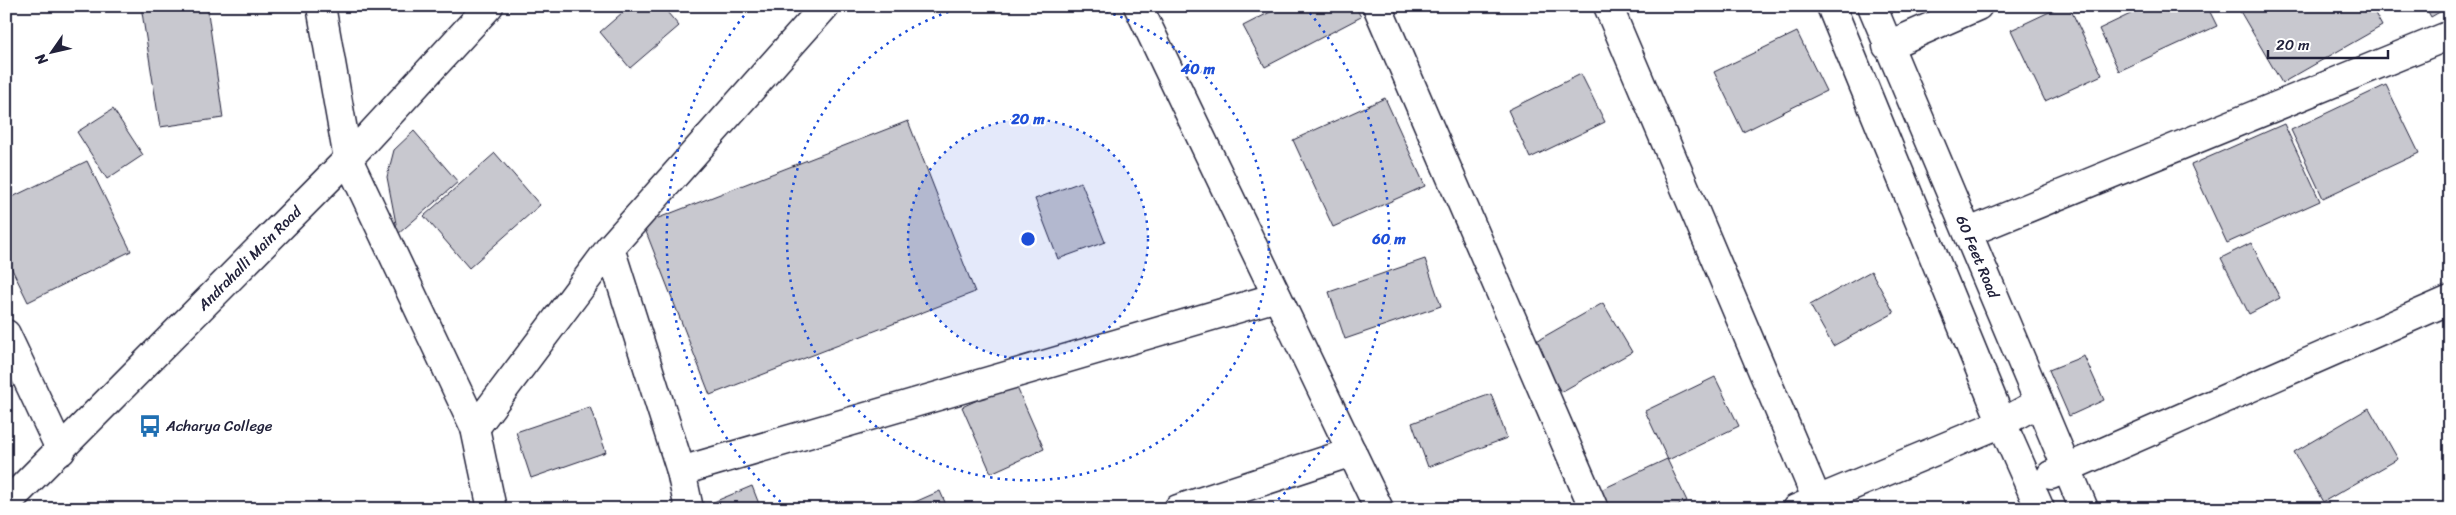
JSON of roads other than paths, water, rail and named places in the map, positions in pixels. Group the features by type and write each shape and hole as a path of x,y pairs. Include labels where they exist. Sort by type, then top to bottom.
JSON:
{"street":[{"path":"321,6 348,159 475,428 492,509"},
{"name":"Andrahalli Main Road","path":"6,504 61,451 348,159 489,6"},
{"path":"475,428 610,248 825,6"},
{"path":"1138,6 1379,509"},
{"path":"1377,6 1594,509"},
{"path":"1608,6 1812,506 2002,423 2038,402"},
{"path":"1832,6 2002,423 2035,497 2066,468 2448,307"},
{"name":"60 Feet Road","path":"1872,6 1887,46 1969,232 2084,509"},
{"path":"1887,46 1978,6"},
{"path":"1969,232 2450,35"},
{"path":"610,248 681,471 689,509"},
{"path":"681,471 1277,296"},
{"path":"6,334 61,451"},
{"path":"1178,509 1352,452"}],"place":[{"name":"Acharya College","path":"150,426"}]}
